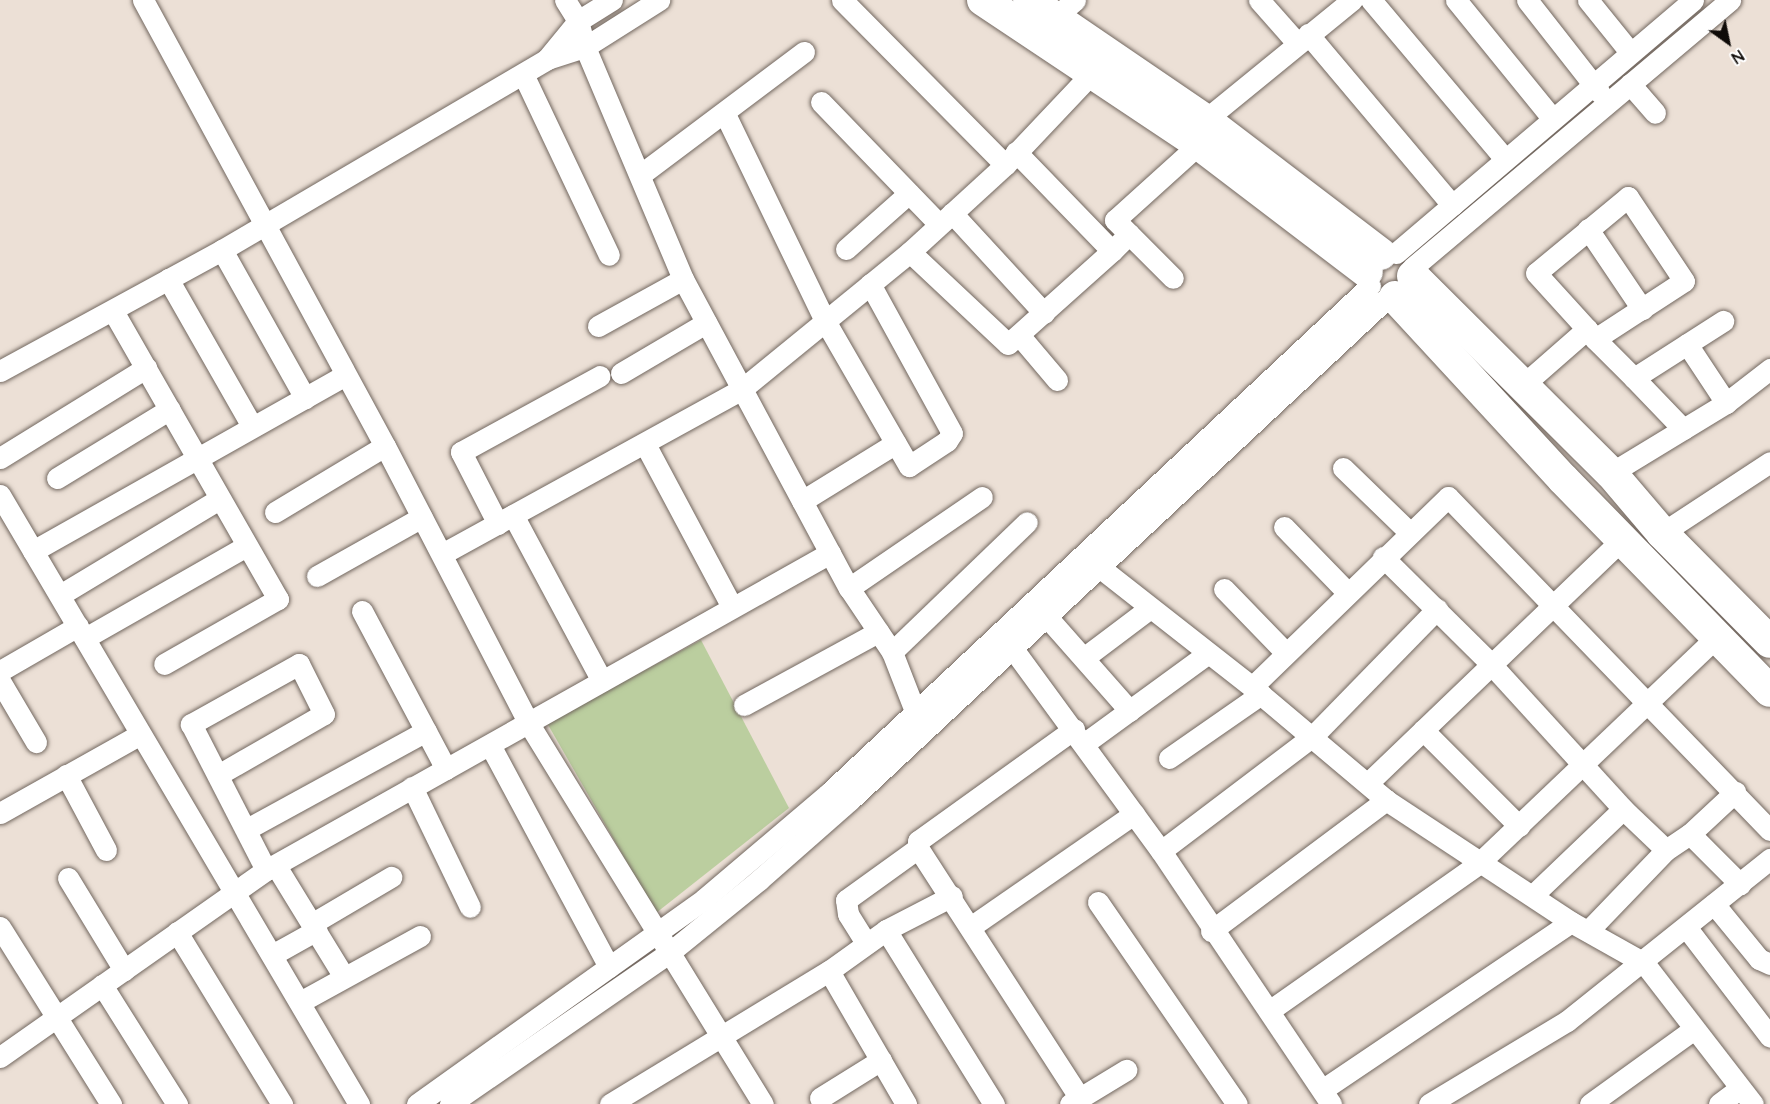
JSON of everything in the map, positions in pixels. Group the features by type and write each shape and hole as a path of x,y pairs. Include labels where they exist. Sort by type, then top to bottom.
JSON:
{"highway":[{"path":"983,0 1093,72 1202,132"},
{"path":"1053,6 1202,132 1390,275 1523,385 1611,473 1662,533 1765,629"},
{"path":"1390,275 1622,539 1770,691"}],"street":[{"path":"143,0 345,375 386,446 529,724 762,1104"},
{"path":"565,0 578,21 585,47 683,279 849,588 892,652 915,711"},
{"path":"547,59 578,21 612,0"},
{"path":"0,371 266,225 547,59 585,47 659,0"},
{"path":"842,0 1011,159 1112,250"},
{"path":"1259,0 1303,39 1452,205"},
{"path":"1173,278 1115,220 1202,132 1303,39 1352,0"},
{"path":"1371,0 1505,159"},
{"path":"1456,0 1552,118"},
{"path":"1527,0 1608,103"},
{"path":"1588,0 1630,52"},
{"path":"417,1104 705,898 795,822 1082,553 1390,275 1608,103 1730,0"},
{"path":"450,1104 669,953 850,800 1100,567 1390,275 1452,205 1687,2"},
{"path":"640,175 725,114 804,52"},
{"path":"442,554 741,389 824,319 910,252 1011,159 1093,72"},
{"path":"523,74 609,255"},
{"path":"1630,84 1655,113"},
{"path":"821,102 909,193 945,219 1044,313"},
{"path":"725,114 824,319 909,466 947,441 952,433 870,284"},
{"path":"846,249 909,193"},
{"path":"1523,385 1591,334 1642,309 1684,281 1628,197 1536,273 1591,334 1683,429"},
{"path":"1588,229 1642,309"},
{"path":"910,252 1008,344 1129,234"},
{"path":"222,250 305,398"},
{"path":"168,279 252,426"},
{"path":"598,326 683,279"},
{"path":"112,311 278,599 164,664"},
{"path":"1634,378 1723,321"},
{"path":"621,373 706,323"},
{"path":"1018,335 1057,380"},
{"path":"1687,344 1726,403"},
{"path":"0,458 146,368"},
{"path":"1611,473 1726,403 1770,369"},
{"path":"33,551 197,456 345,375"},
{"path":"600,376 461,452 506,519 602,681"},
{"path":"57,478 170,409"},
{"path":"802,501 896,443"},
{"path":"645,444 732,607"},
{"path":"275,512 386,446"},
{"path":"1662,533 1770,462"},
{"path":"1343,468 1409,532"},
{"path":"0,495 232,893 272,955 359,1104"},
{"path":"1169,758 1257,690 1285,652 1448,496 1770,831"},
{"path":"849,588 982,497"},
{"path":"60,595 219,499"},
{"path":"317,576 422,517"},
{"path":"892,652 1027,522"},
{"path":"1284,526 1347,592"},
{"path":"1369,782 1489,662 1622,539"},
{"path":"0,670 81,632 246,546"},
{"path":"0,1057 54,1017 271,868 830,553"},
{"path":"1082,553 1207,654 1257,690 1369,782 1386,800 1478,864 1580,927 1644,963 1746,1096 1719,1104"},
{"path":"1383,557 1489,662 1623,809 1666,850"},
{"path":"1224,589 1285,652"},
{"path":"1085,657 1150,608"},
{"path":"1161,851 1312,737 1437,609"},
{"path":"362,611 446,769"},
{"path":"1047,617 1085,657 1130,711"},
{"path":"999,630 1080,736 1161,851 1211,931 1269,1011 1326,1097 1580,927 1666,850 1690,834 1735,792"},
{"path":"744,705 878,632"},
{"path":"1269,1011 1478,864 1716,637"},
{"path":"1126,1070 1075,1101 972,926 918,849 918,841 1080,736 1130,711 1207,654"},
{"path":"218,775 324,714 299,664 191,724 218,775 247,829 271,868 315,927 344,977"},
{"path":"0,681 36,742"},
{"path":"1423,730 1520,826"},
{"path":"247,829 426,731"},
{"path":"0,813 139,735"},
{"path":"490,745 609,967"},
{"path":"66,775 106,850"},
{"path":"412,787 470,908"},
{"path":"1211,931 1386,800"},
{"path":"1533,896 1623,809"},
{"path":"972,926 1134,814"},
{"path":"1690,834 1740,884"},
{"path":"866,943 848,915 846,900 918,849"},
{"path":"1429,1104 1567,1021 1644,963 1770,859"},
{"path":"272,955 391,877"},
{"path":"68,878 124,970"},
{"path":"620,1102 720,1036 829,971 886,930 952,896"},
{"path":"1098,903 1237,1104"},
{"path":"1714,904 1758,959 1770,964"},
{"path":"0,927 54,1017 111,1104"},
{"path":"1686,927 1770,1037"},
{"path":"886,930 994,1104"},
{"path":"177,932 282,1104"},
{"path":"300,1002 420,936"},
{"path":"829,971 906,1104"},
{"path":"102,985 177,1104"},
{"path":"1590,1104 1694,1029"},
{"path":"820,1098 881,1060"}],"green space":[{"path":"701,640 789,808 656,913 547,723"}]}
